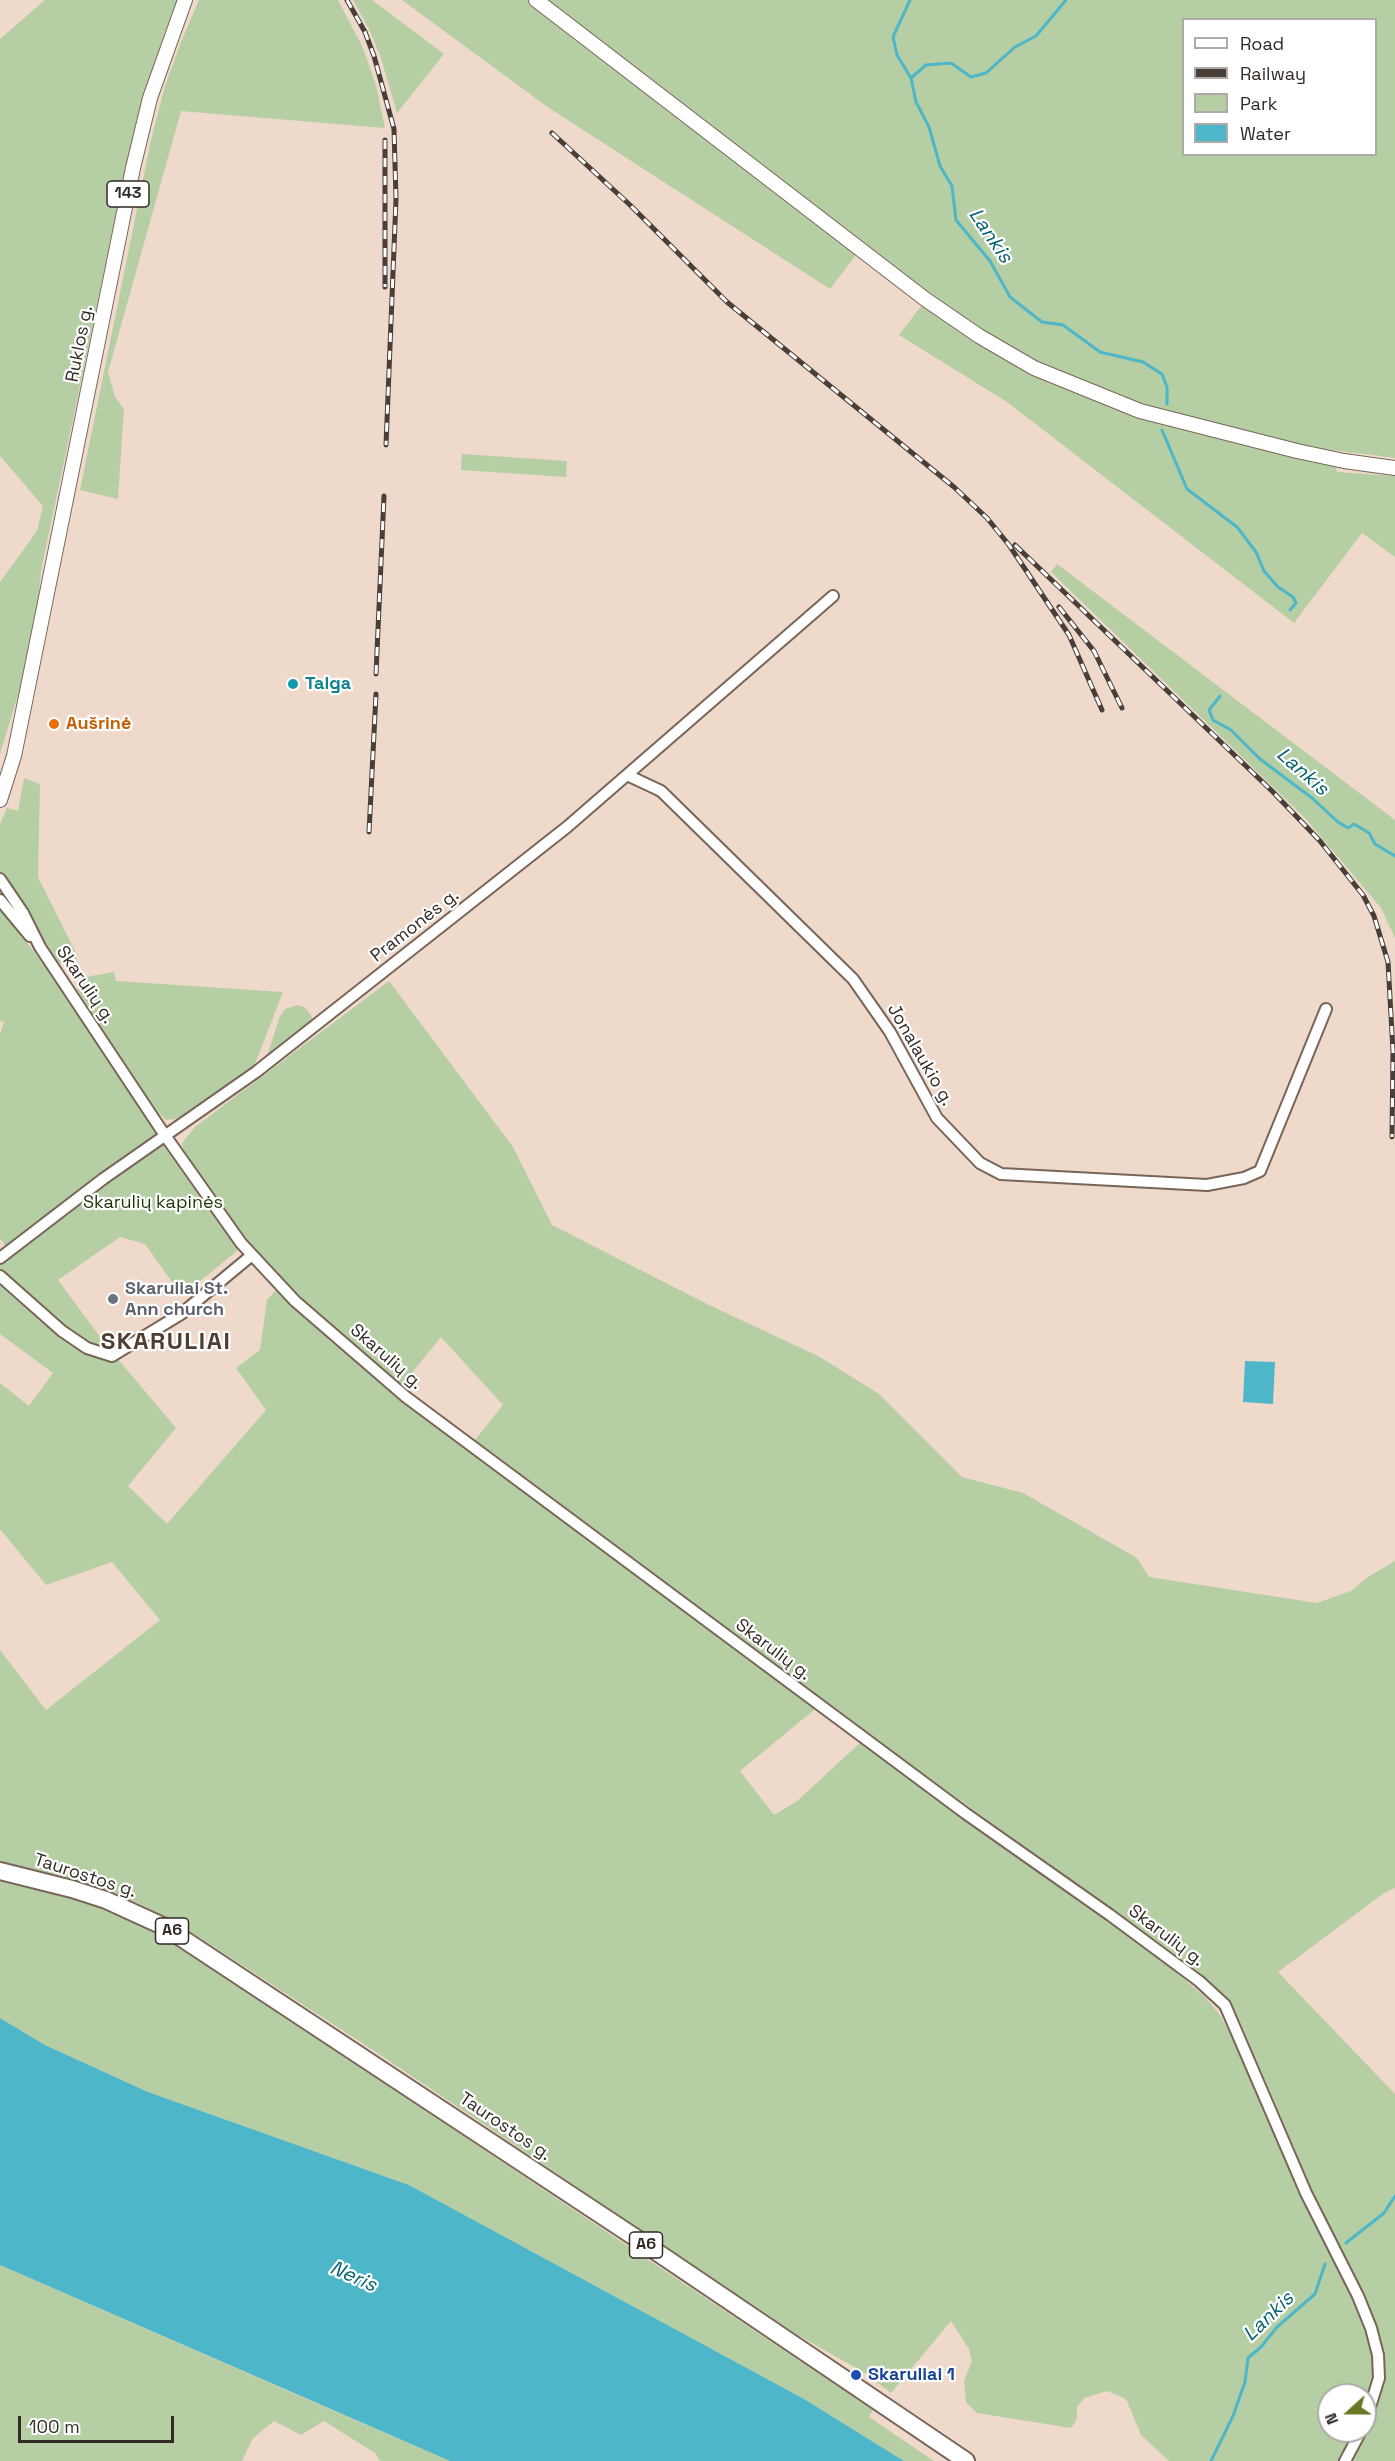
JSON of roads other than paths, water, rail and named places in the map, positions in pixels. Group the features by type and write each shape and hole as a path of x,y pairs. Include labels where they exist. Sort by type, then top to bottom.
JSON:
{"highway":[{"name":"Taurostos g.","path":"0,1871 106,1900 165,1927 639,2240 966,2461"}],"main road":[{"name":"Ruklos g.","path":"25,700 133,168 150,98 185,0"},
{"path":"536,0 925,299 979,336 1034,368 1140,411 1297,451 1344,461 1395,468"},
{"name":"143","path":"0,769 25,700"},
{"name":"143","path":"0,800 14,756 25,700"}],"street":[{"name":"Pramonės g.","path":"0,1258 164,1134 221,1098 567,828 832,596"},
{"name":"Jonalaukio g.","path":"627,775 661,791 853,979 890,1032 937,1118 980,1163 1001,1174 1207,1185 1245,1178 1260,1171 1326,1009"},
{"name":"Skarulių g.","path":"0,879 23,913 40,947"},
{"name":"Skarulių g.","path":"0,900 40,947 164,1134 241,1243 295,1301 406,1397 939,1794 1199,1981 1225,2005 1306,2193 1358,2296 1371,2328 1378,2355 1377,2384"},
{"path":"0,1276 62,1331 87,1348 112,1356 181,1314 252,1255"},
{"path":"1345,2461 1355,2443"}],"water":[{"path":"1245,1361 1275,1362 1273,1404 1243,1402"},
{"name":"Neris","path":"0,2018 45,2045 148,2092 409,2185 804,2399 904,2461 450,2461 0,2265"}],"waterway":[{"name":"Lankis","path":"910,0 893,37 897,55 911,78 916,102 929,127 940,166 952,186 956,220 990,261 1010,297 1042,322 1063,325 1100,352 1143,362 1162,374 1167,387 1167,404"},
{"path":"911,78 926,65 951,63 971,77 986,73 1015,47 1036,36 1066,0"},
{"name":"Lankis","path":"1162,430 1187,489 1237,527 1256,552 1264,571 1278,587 1293,597 1296,603 1290,610"},
{"name":"Lankis","path":"1220,696 1209,710 1213,720 1231,730 1260,759 1312,798 1338,822 1348,828 1354,824 1369,833 1375,844 1395,856"},
{"name":"Lankis","path":"1346,2243 1384,2213 1395,2196"},
{"name":"Lankis","path":"1211,2461 1233,2416 1245,2382 1248,2358 1261,2347 1277,2327 1315,2294 1325,2264"}],"railway":[{"path":"347,0 365,32 374,56 394,129 396,199 386,445"},
{"path":"552,133 630,205 727,302 954,487 987,518 1009,545 1069,635 1102,710"},
{"path":"385,140 385,287"},
{"path":"376,674 384,496"},
{"path":"1015,545 1272,791 1320,841 1363,895 1374,916 1388,962 1393,1051 1392,1137"},
{"path":"1059,607 1094,651 1122,708"},
{"path":"369,832 376,694"}],"place":[{"name":"Talga","path":"293,684"},
{"name":"Aušrinė","path":"54,724"},
{"name":"Skaruliai St. Ann church","path":"113,1299"},
{"name":"Skaruliai 1","path":"856,2375"}],"district":[{"name":"SKARULIAI","path":"166,1342"}],"park label":[{"name":"Skarulių kapinės","path":"153,1203"}]}
